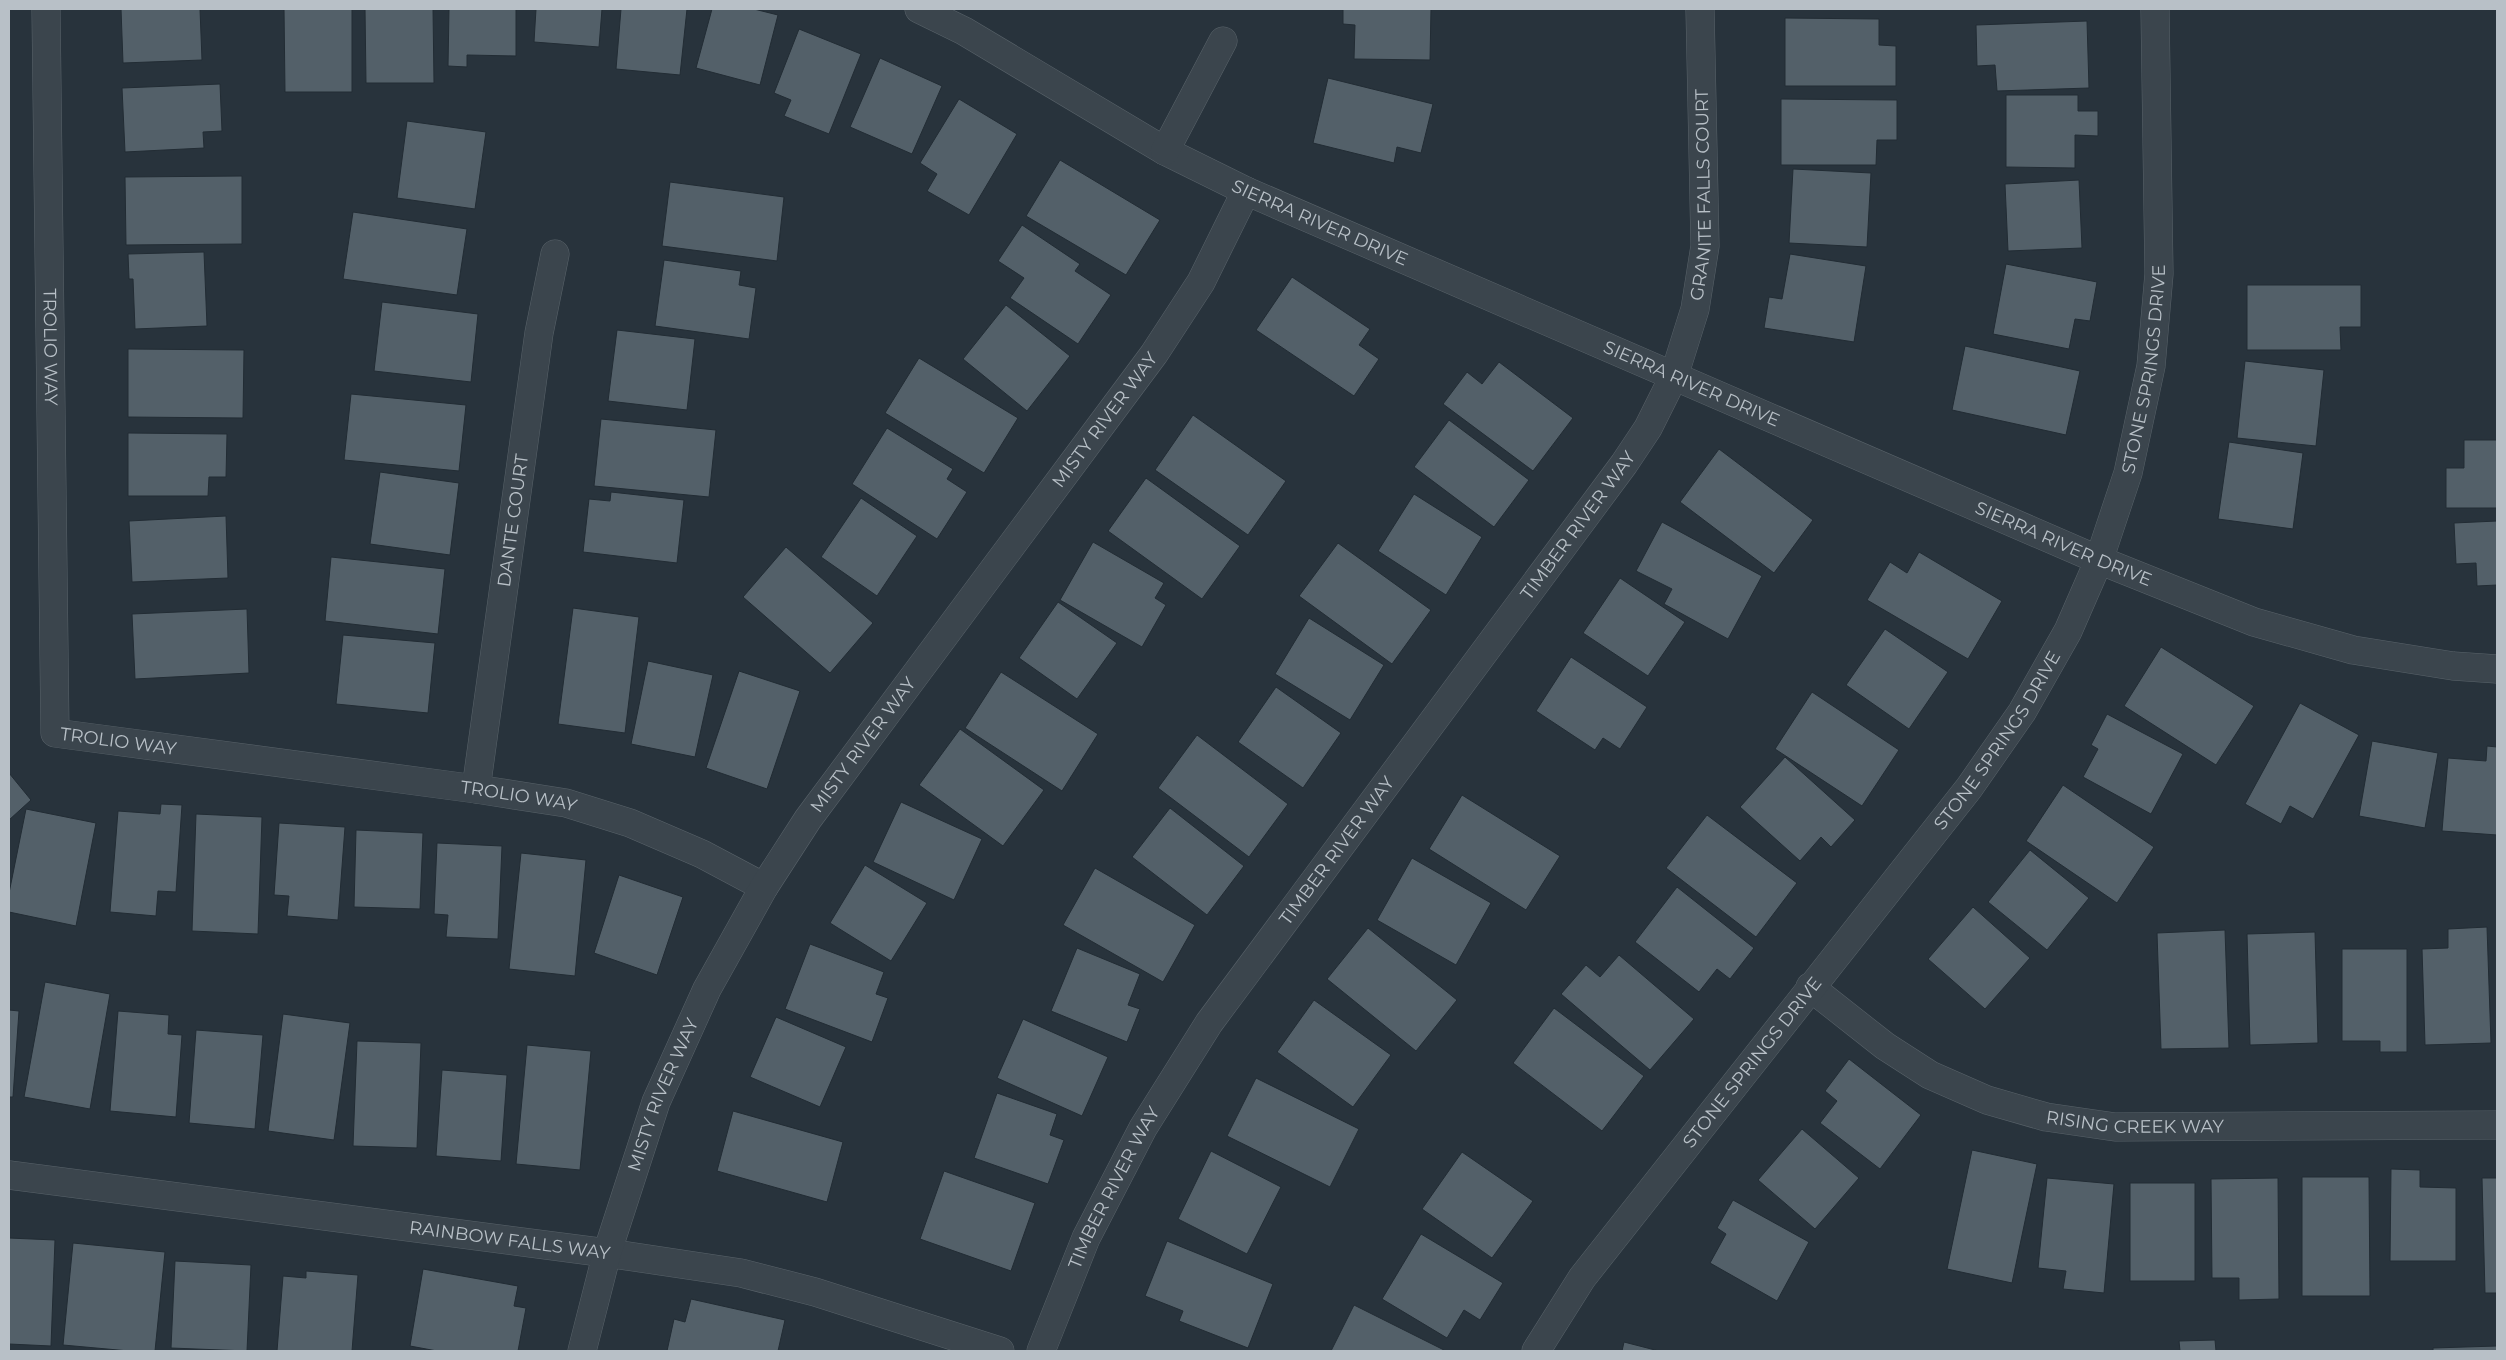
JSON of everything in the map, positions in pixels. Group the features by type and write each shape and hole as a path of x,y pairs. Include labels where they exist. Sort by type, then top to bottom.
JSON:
{"street":[{"name":"TROLIO WAY","path":"46,9 56,733 476,789 566,803 630,823 702,854 764,887"},
{"name":"SIERRA RIVER DRIVE","path":"918,9 964,31 1165,151 1246,191 2099,560 2254,622 2352,650 2453,666 2497,669"},
{"name":"GRANITE FALLS COURT","path":"1674,376 1695,309 1705,246 1700,9"},
{"name":"STONE SPRINGS DRIVE","path":"1536,1351 1582,1278 1969,788 2022,712 2068,631 2099,560 2128,473 2150,366 2159,274 2155,9"},
{"path":"1165,151 1223,41"},
{"name":"MISTY RIVER WAY","path":"582,1351 606,1253 656,1102 707,989 764,887 808,819 1154,354 1201,282 1246,191"},
{"name":"DANTE COURT","path":"476,789 539,333 556,254"},
{"name":"TIMBER RIVER WAY","path":"1041,1351 1086,1238 1143,1128 1209,1023 1624,464 1648,428 1674,376"},
{"name":"RISING CREEK WAY","path":"1810,987 1885,1046 1930,1075 1987,1100 2046,1118 2115,1128 2497,1125"},
{"name":"RAINBOW FALLS WAY","path":"9,1175 606,1253 741,1273 815,1292 1000,1351"}],"building":[{"path":"121,9 200,9 202,60 123,63"},
{"path":"284,9 352,9 352,92 285,92"},
{"path":"365,9 433,9 434,83 366,83"},
{"path":"449,9 516,9 516,56 467,55 467,67 448,66"},
{"path":"536,9 602,9 599,47 534,42"},
{"path":"621,9 687,9 680,75 616,69"},
{"path":"712,9 754,9 778,15 760,85 696,68"},
{"path":"1343,9 1431,9 1430,60 1354,59 1355,25 1343,24"},
{"path":"1785,18 1879,19 1879,45 1896,46 1896,86 1785,86"},
{"path":"2087,21 2089,88 1997,91 1995,65 1977,66 1976,25"},
{"path":"799,29 861,54 829,134 784,116 791,100 774,93"},
{"path":"880,58 942,86 912,154 850,127"},
{"path":"1328,78 1433,104 1421,153 1397,147 1394,163 1313,143"},
{"path":"220,84 222,131 203,132 204,148 125,152 122,88"},
{"path":"2006,95 2078,95 2078,111 2098,111 2098,136 2075,135 2075,168 2006,167"},
{"path":"959,99 1017,134 969,215 927,191 937,174 920,163"},
{"path":"1781,99 1897,100 1897,140 1877,140 1876,165 1781,165"},
{"path":"407,121 486,132 475,209 397,198"},
{"path":"1060,160 1160,220 1126,275 1026,216"},
{"path":"1793,169 1871,173 1867,247 1789,243"},
{"path":"242,176 242,244 126,245 125,177"},
{"path":"2079,180 2082,248 2008,251 2005,184"},
{"path":"670,182 784,197 777,261 662,246"},
{"path":"353,212 467,229 457,295 343,279"},
{"path":"1022,225 1080,264 1075,271 1111,295 1078,344 1010,298 1024,278 998,261"},
{"path":"204,252 207,326 135,329 133,279 129,279 128,254"},
{"path":"1790,254 1866,266 1854,342 1764,328 1769,297 1782,299"},
{"path":"664,260 741,271 739,285 756,288 749,339 655,326"},
{"path":"2006,264 2097,282 2090,321 2075,319 2069,349 1993,334"},
{"path":"1292,277 1370,329 1359,345 1379,359 1354,396 1256,330"},
{"path":"2247,285 2361,285 2361,327 2340,327 2341,350 2247,350"},
{"path":"382,302 478,314 471,382 374,371"},
{"path":"1006,305 1070,356 1027,411 963,359"},
{"path":"617,330 695,339 687,410 608,401"},
{"path":"1965,346 2080,371 2066,435 1952,410"},
{"path":"128,349 244,350 243,418 128,417"},
{"path":"919,358 1018,418 984,473 885,413"},
{"path":"2245,361 2324,370 2316,446 2237,438"},
{"path":"1499,362 1573,418 1533,471 1443,404 1467,372 1482,384"},
{"path":"351,394 466,405 459,471 344,460"},
{"path":"1193,415 1286,481 1248,535 1155,470"},
{"path":"601,419 716,430 709,497 594,486"},
{"path":"1449,420 1529,480 1494,527 1414,467"},
{"path":"887,428 953,469 947,479 967,492 937,539 852,484"},
{"path":"128,433 227,434 226,477 209,477 208,496 128,496"},
{"path":"2464,440 2497,440 2497,508 2446,508 2446,468 2464,468"},
{"path":"2229,442 2303,453 2293,529 2218,519"},
{"path":"1719,449 1813,520 1774,573 1680,502"},
{"path":"380,472 459,483 450,555 370,544"},
{"path":"1146,478 1240,546 1202,599 1108,531"},
{"path":"611,492 684,500 677,563 583,552 589,499 610,501"},
{"path":"1414,494 1482,537 1446,595 1378,551"},
{"path":"861,498 917,536 877,596 821,557"},
{"path":"226,516 228,578 132,582 129,521"},
{"path":"2497,521 2497,585 2477,586 2476,563 2456,564 2454,523"},
{"path":"1662,522 1762,576 1728,639 1664,604 1672,589 1636,571"},
{"path":"1093,542 1164,583 1155,598 1166,605 1142,647 1060,600"},
{"path":"1338,543 1431,610 1392,664 1299,596"},
{"path":"786,547 873,623 830,673 743,597"},
{"path":"1919,552 2002,601 1968,659 1867,600 1890,562 1907,573"},
{"path":"331,557 445,569 438,634 325,621"},
{"path":"1620,578 1685,622 1648,676 1583,633"},
{"path":"1058,602 1117,643 1077,699 1019,658"},
{"path":"573,608 639,617 625,733 558,724"},
{"path":"247,609 249,673 135,679 132,614"},
{"path":"1309,618 1384,665 1350,720 1275,674"},
{"path":"1885,629 1948,672 1909,729 1846,685"},
{"path":"343,635 435,643 428,713 336,704"},
{"path":"2161,647 2254,706 2216,765 2124,706"},
{"path":"1571,657 1647,707 1620,749 1603,738 1595,750 1536,711"},
{"path":"648,661 713,675 695,757 631,744"},
{"path":"739,671 800,691 767,789 706,768"},
{"path":"1001,672 1098,734 1062,791 965,728"},
{"path":"1276,687 1341,733 1303,788 1238,742"},
{"path":"1812,692 1899,750 1862,806 1775,749"},
{"path":"2300,703 2359,735 2313,819 2290,806 2281,824 2245,804"},
{"path":"2107,714 2183,754 2151,814 2083,777 2098,749 2091,745"},
{"path":"960,729 1044,790 1003,846 919,785"},
{"path":"1197,735 1288,804 1249,857 1158,788"},
{"path":"2372,741 2438,753 2425,828 2359,816"},
{"path":"2487,746 2497,747 2497,835 2442,831 2448,758 2486,761"},
{"path":"1785,757 1855,820 1831,847 1821,837 1800,861 1740,807"},
{"path":"9,773 31,800 9,820"},
{"path":"2063,785 2154,847 2117,903 2026,841"},
{"path":"1462,795 1560,856 1526,910 1429,849"},
{"path":"901,802 982,839 954,900 873,862"},
{"path":"161,804 182,805 176,892 158,891 156,916 110,912 118,811 160,814"},
{"path":"1170,808 1244,866 1207,915 1132,857"},
{"path":"26,809 96,823 76,926 9,912 9,893"},
{"path":"196,814 262,817 258,934 192,931"},
{"path":"1707,815 1797,883 1756,937 1666,868"},
{"path":"279,823 345,827 338,920 287,916 289,896 274,895"},
{"path":"356,830 423,833 420,909 354,907"},
{"path":"437,843 502,846 498,939 446,937 448,915 434,914"},
{"path":"2030,850 2089,898 2047,950 1988,902"},
{"path":"521,853 586,860 575,976 509,969"},
{"path":"1412,858 1491,903 1456,965 1377,920"},
{"path":"865,865 927,903 891,961 830,923"},
{"path":"1095,868 1195,925 1163,982 1063,925"},
{"path":"619,875 683,897 657,975 594,953"},
{"path":"1677,887 1754,948 1730,979 1717,969 1699,992 1635,942"},
{"path":"1973,907 2030,958 1985,1009 1928,959"},
{"path":"2487,927 2491,1043 2425,1045 2422,949 2448,948 2448,929"},
{"path":"1368,928 1457,1000 1416,1051 1327,979"},
{"path":"2225,930 2229,1048 2161,1049 2157,933"},
{"path":"2315,932 2318,1043 2250,1045 2247,934"},
{"path":"810,944 884,972 876,994 888,998 872,1042 785,1009"},
{"path":"1077,948 1140,974 1128,1005 1140,1009 1127,1042 1051,1011"},
{"path":"2342,949 2407,949 2407,1052 2380,1052 2380,1041 2342,1041"},
{"path":"1619,955 1694,1019 1650,1070 1561,994 1586,965 1600,977"},
{"path":"45,982 110,994 90,1109 24,1097"},
{"path":"1314,1000 1391,1055 1353,1107 1277,1052"},
{"path":"1554,1008 1644,1076 1602,1131 1513,1063"},
{"path":"9,1010 19,1011 13,1097 9,1097"},
{"path":"118,1011 169,1015 168,1034 182,1035 176,1117 110,1111"},
{"path":"283,1014 350,1023 334,1140 268,1131"},
{"path":"776,1017 846,1047 820,1107 750,1077"},
{"path":"1023,1019 1108,1057 1082,1116 997,1078"},
{"path":"196,1030 263,1035 255,1129 189,1123"},
{"path":"357,1041 421,1043 417,1148 353,1146"},
{"path":"527,1045 591,1051 580,1170 516,1164"},
{"path":"1849,1059 1921,1115 1880,1169 1820,1123 1837,1101 1825,1091"},
{"path":"442,1070 507,1075 501,1161 436,1156"},
{"path":"1256,1078 1359,1129 1330,1187 1227,1136"},
{"path":"997,1093 1057,1114 1050,1135 1064,1140 1048,1184 974,1158"},
{"path":"733,1111 843,1142 827,1202 717,1171"},
{"path":"1802,1129 1859,1178 1815,1229 1758,1180"},
{"path":"1972,1150 2037,1164 2012,1283 1947,1269"},
{"path":"1211,1151 1281,1187 1247,1254 1178,1219"},
{"path":"1462,1152 1533,1201 1492,1258 1422,1209"},
{"path":"2391,1169 2420,1170 2420,1187 2456,1188 2456,1261 2390,1261"},
{"path":"944,1171 1035,1203 1011,1271 920,1239"},
{"path":"2302,1177 2369,1177 2370,1296 2302,1296"},
{"path":"2047,1178 2114,1184 2104,1293 2063,1289 2066,1271 2038,1268"},
{"path":"2278,1178 2279,1299 2239,1300 2239,1278 2212,1278 2211,1179"},
{"path":"2482,1178 2497,1178 2497,1293 2485,1293"},
{"path":"2130,1183 2195,1183 2195,1281 2130,1281"},
{"path":"1733,1200 1809,1242 1777,1301 1710,1263 1726,1234 1717,1228"},
{"path":"1421,1234 1503,1283 1480,1320 1464,1310 1447,1338 1382,1299"},
{"path":"9,1238 55,1240 51,1346 9,1344"},
{"path":"1167,1241 1273,1284 1248,1348 1179,1321 1183,1311 1145,1296"},
{"path":"73,1243 165,1252 155,1351 129,1351 63,1345"},
{"path":"175,1261 251,1265 247,1351 171,1348"},
{"path":"423,1269 518,1286 514,1306 526,1308 518,1351 437,1351 410,1346"},
{"path":"306,1271 358,1275 352,1351 277,1351 283,1276 306,1278"},
{"path":"691,1299 785,1320 778,1351 667,1351 674,1319 685,1322"},
{"path":"1354,1305 1444,1350 1331,1351"},
{"path":"2215,1340 2216,1351 2180,1351 2179,1341"},
{"path":"1624,1342 1659,1351 1622,1351"},
{"path":"2497,1346 2497,1351 2433,1351 2433,1348"}]}
